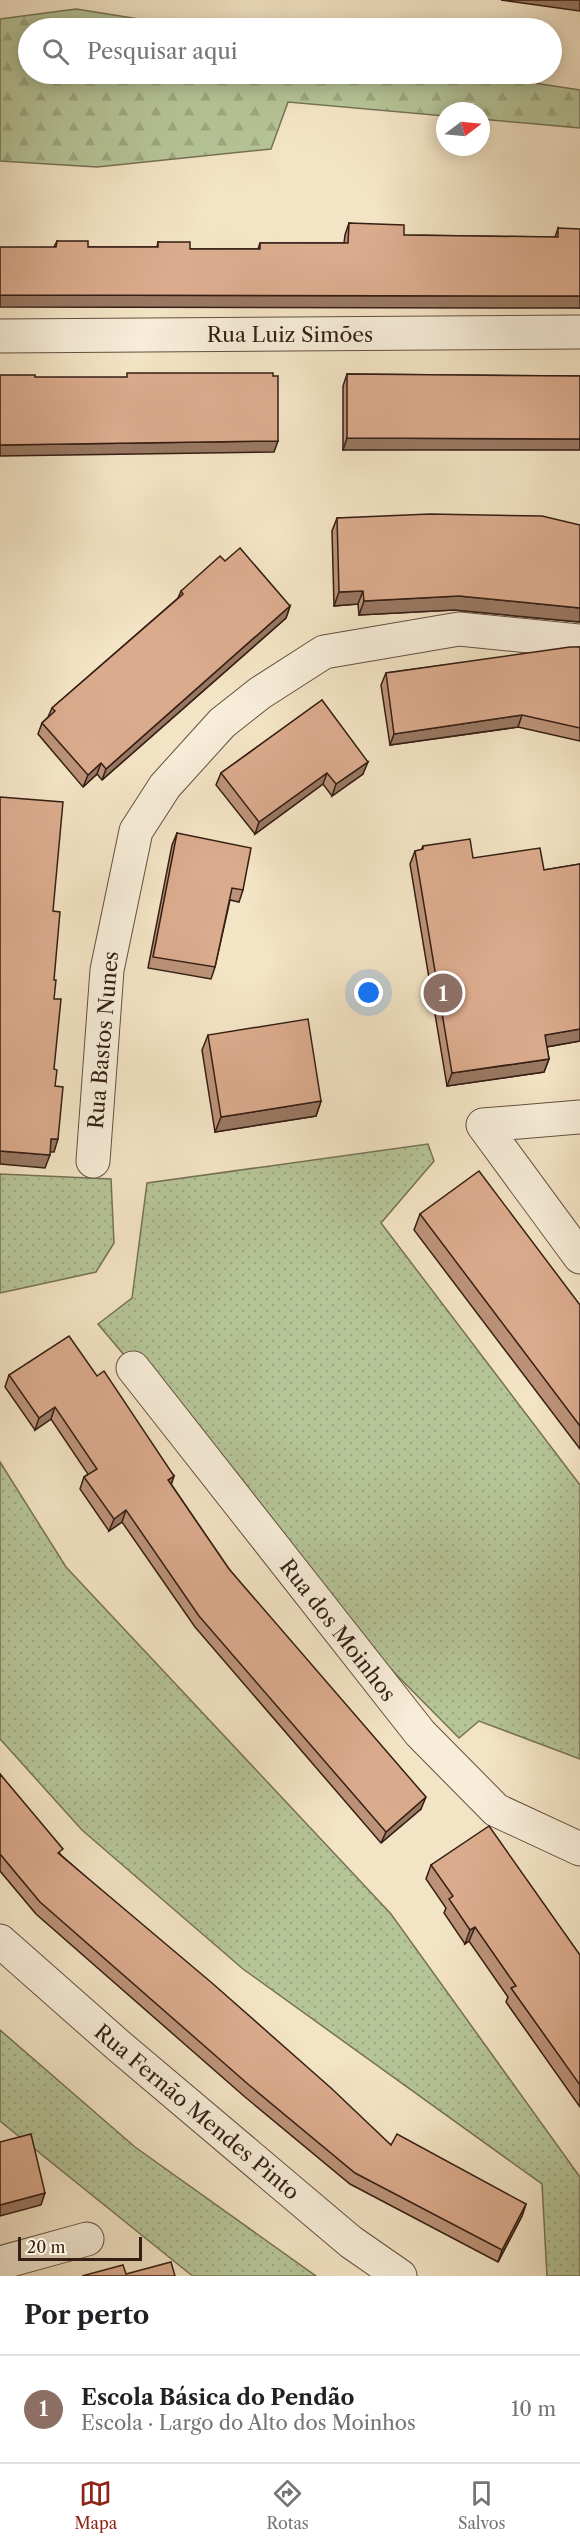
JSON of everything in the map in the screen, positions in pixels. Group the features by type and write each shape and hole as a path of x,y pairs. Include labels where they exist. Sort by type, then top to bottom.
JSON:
{"street":[{"name":"Rua Luiz Simões","path":"0,336 580,332"},
{"name":"Rua Bastos Nunes","path":"93,1161 106,970 136,831 165,786 222,723 260,693 324,652 459,629 580,641"},
{"path":"580,1117 483,1125 580,1257"},
{"name":"Rua dos Moinhos","path":"133,1368 420,1733 496,1810 580,1849"},
{"name":"Rua Fernão Mendes Pinto","path":"0,1941 119,2046 351,2242 400,2276"},
{"path":"0,2263 87,2239"}],"green space":[{"path":"76,9 133,18 18,18 18,84 541,84 580,90 580,128 490,120 490,102 436,102 436,115 288,102 271,149 97,167 0,161 0,19"},
{"path":"428,1144 434,1161 381,1223 580,1485 580,1759 479,1721 459,1738 379,1657 98,1324 132,1298 147,1183"},
{"path":"0,1174 111,1179 114,1243 96,1272 0,1293"},
{"path":"0,1462 66,1567 391,1914 580,2177 580,2276 547,2276 542,2184 243,1969 82,1830 0,1739"},
{"path":"0,2030 135,2147 316,2276 193,2276 190,2274 0,2121"}],"building":[{"path":"349,223 404,225 404,235 558,237 558,228 580,229 580,296 0,295 0,247 56,247 57,241 88,241 88,247 158,247 158,242 190,242 190,249 260,249 260,243 348,243"},
{"path":"127,373 273,373 273,376 278,376 278,441 0,445 0,375 127,377"},
{"path":"347,374 580,376 580,439 347,438"},
{"path":"430,514 542,516 580,525 580,608 459,596 364,601 363,591 339,592 337,518"},
{"path":"240,548 290,606 106,769 101,763 88,775 42,723 55,711 52,708 183,594 181,591 220,556 225,561"},
{"path":"580,647 580,728 522,715 394,734 386,673"},
{"path":"322,700 368,762 336,784 327,773 259,822 221,773"},
{"path":"0,797 63,802 53,911 60,912 54,999 61,999 54,1069 57,1070 55,1086 63,1087 58,1139 51,1139 50,1155 0,1151"},
{"path":"177,833 251,848 243,890 232,888 215,967 153,957"},
{"path":"470,839 473,858 540,848 544,870 580,864 580,1029 545,1035 549,1059 452,1073 415,851 423,849 423,846"},
{"path":"308,1019 321,1101 221,1117 208,1035"},
{"path":"479,1171 580,1305 580,1426 420,1214"},
{"path":"69,1336 97,1376 104,1371 174,1476 168,1480 229,1569 426,1797 386,1832 199,1616 126,1510 114,1519 84,1477 97,1469 55,1407 39,1418 9,1375"},
{"path":"0,1774 63,1849 58,1853 212,1983 331,2088 391,2145 397,2134 526,2204 502,2250 355,2173 249,2085 40,1902 0,1854"},
{"path":"489,1826 580,1955 580,2085 511,1988 516,1986 475,1927 470,1930 449,1899 453,1896 431,1865"},
{"path":"31,2134 45,2193 0,2205 0,2142"},
{"path":"171,2262 175,2276 82,2276 123,2265 126,2274"}],"place":[{"name":"Escola Básica do Pendão","path":"443,993"}]}
